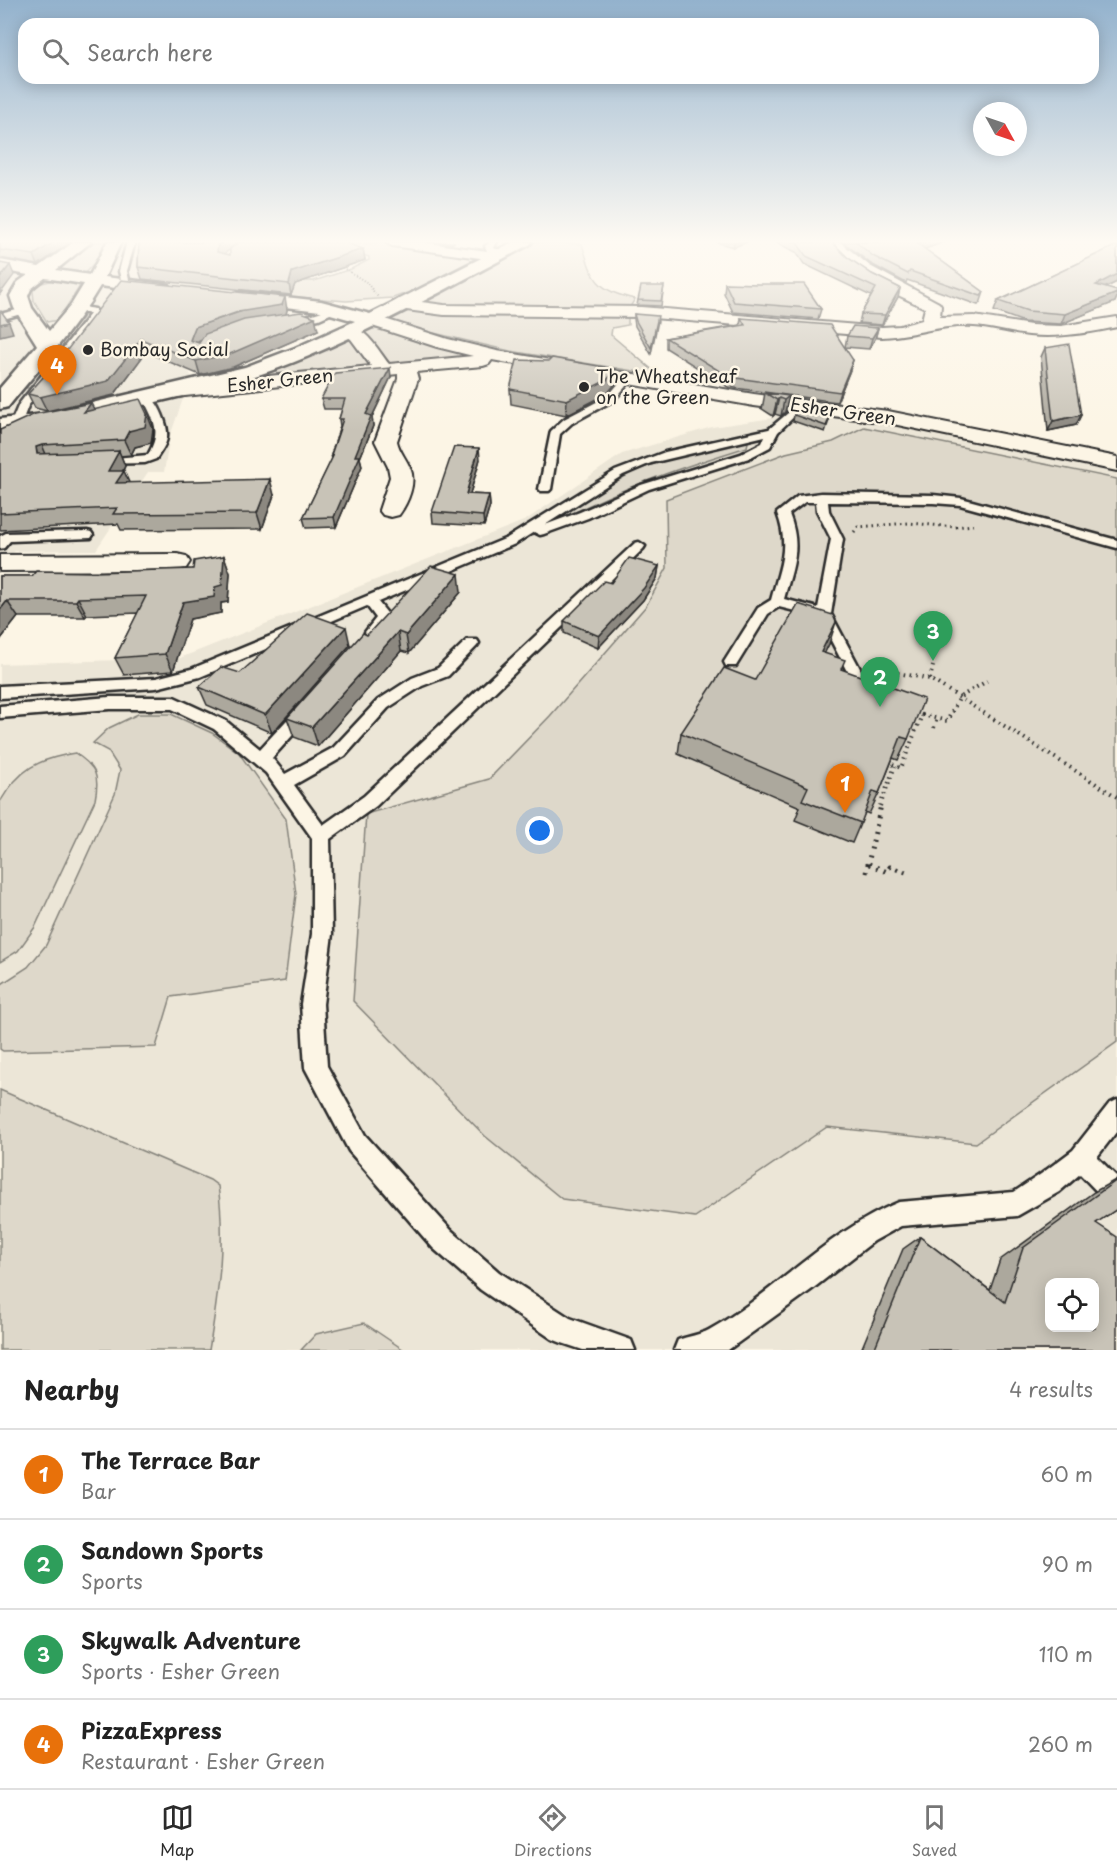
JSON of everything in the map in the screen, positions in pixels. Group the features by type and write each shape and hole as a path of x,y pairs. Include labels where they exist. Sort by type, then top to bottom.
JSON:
{"main road":[{"path":"22,305 41,331 47,347"},
{"path":"4,398 80,305"},
{"path":"305,305 372,320 387,305"},
{"path":"335,310 370,309 381,305"},
{"path":"335,310 344,318 347,331"},
{"name":"Esher Green","path":"4,429 176,392 252,371 302,352 372,320"}],"street":[{"path":"404,305 428,310 652,313 867,331 900,331 931,315"},
{"path":"916,305 931,315 1031,330 1061,331 1117,322"},
{"name":"Esher Green","path":"372,320 443,343 497,356 754,400 888,417 1117,464"},
{"path":"347,331 357,335 384,370"},
{"name":"Esher Green","path":"176,392 472,362 497,356"},
{"path":"392,510 402,480 400,469 388,451 386,441 408,379 406,368"},
{"path":"0,563 177,562"}],"lane":[{"path":"4,429 18,419 19,413 33,393 94,314 92,311 78,308"},
{"path":"0,312 24,309"},
{"path":"0,317 24,309"},
{"path":"285,322 316,317 335,310"},
{"path":"545,489 555,433 568,421 610,398 629,377"},
{"path":"4,398 33,393"},
{"path":"86,464 145,460 152,457 162,440 161,425 148,398"},
{"path":"0,692 176,680 512,541 584,515 645,487 746,456 766,445 773,431 800,406"},
{"path":"512,541 619,473 647,461 773,431"},
{"path":"821,497 823,511 837,539 824,614 858,679 880,699"},
{"path":"731,662 763,611 777,602 791,547 789,529 783,513 802,498 933,499 961,502 1117,544"},
{"path":"0,545 6,537 87,535"},
{"path":"321,836 370,801 639,546"},
{"path":"362,644 384,618 370,601"},
{"path":"777,602 824,614"},
{"path":"283,783 339,752 383,704 417,682 443,672 472,643"},
{"path":"261,759 317,698"},
{"path":"0,712 110,703 174,703 220,725 272,768 321,836 322,934 312,1004 316,1068 357,1143 442,1239 490,1281 562,1329 621,1350"},
{"path":"688,1350 713,1344 802,1281 865,1232 899,1214 1017,1204 1050,1183 1081,1158 1117,1112"},
{"path":"1081,1158 1117,1194"}],"path":[{"path":"851,535 858,527 909,523 955,526 980,524 1008,514"},
{"path":"930,679 933,666"},
{"path":"858,679 892,672 930,679 1117,797"},
{"path":"880,699 922,715 947,721 960,697 987,681"},
{"path":"880,769 884,761 901,768 922,715"},
{"path":"933,728 937,718"},
{"path":"866,873 877,816 895,766"},
{"path":"869,864 887,873 890,867 906,872"}],"shaded area":[{"path":"0,305 218,305 179,356 194,380 184,396 170,436 164,472 148,472 96,550 15,551 0,567"},
{"path":"36,305 68,305 58,320 47,322"},
{"path":"426,305 631,305 628,310 443,308"},
{"path":"400,311 628,315 628,325 612,328 611,335 656,373 510,351 396,324 389,317"},
{"path":"86,313 90,314 32,388 26,388"},
{"path":"369,328 475,356 390,365 359,333"},
{"path":"350,336 373,366 208,386"},
{"path":"778,412 849,415 1117,473 1117,1350 0,1350 0,664 180,658 526,520 622,454 712,427 773,418"},
{"path":"864,427 1117,479 1117,1042 976,1143 827,1127 695,1217 562,1199 485,1136 353,1001 366,814 489,779 550,716 646,606 667,568 666,499 786,453 833,442"},
{"path":"743,441 748,442 747,447 656,477 567,516 561,514 634,471 666,460"},
{"path":"138,714 171,714 212,733 239,753 286,819 296,894 285,981 171,997 156,1047 3,1051 0,1049 0,985 28,967 46,945 115,794 120,770 108,751 93,743 109,728"},
{"path":"75,753 95,772 97,784 95,800 35,927 18,951 0,962 0,802 15,781 31,767 62,755"},
{"path":"0,1090 210,1180 218,1186 221,1248 218,1289 209,1350 0,1350"},
{"path":"364,1323 404,1350 301,1350 316,1334"}],"building":[{"path":"102,305 282,305 238,312 195,327 190,340 199,343 205,334 244,320 301,312 315,317 230,354 196,361 141,339 108,381 40,397 28,394 64,354"},
{"path":"771,305 818,305 821,309"},
{"path":"866,305 891,305 885,315 861,314"},
{"path":"1010,305 1087,305 1065,314 1028,311"},
{"path":"1,311 9,322 0,324"},
{"path":"634,314 658,316 651,348 636,321"},
{"path":"741,318 830,325 853,360 840,392 729,377 666,338 745,325"},
{"path":"853,326 878,328 872,338 847,336"},
{"path":"1069,344 1081,415 1053,421 1045,348"},
{"path":"552,358 616,369 607,380 567,400 510,389 517,360 549,361"},
{"path":"390,368 366,414 371,416 355,456 360,456 334,517 303,518 333,456 331,455 343,419 339,419 345,399 321,399 335,373"},
{"path":"765,393 789,396 784,400 779,398 777,400"},
{"path":"140,399 147,414 145,427 129,431 124,440 42,445 36,447 37,454 119,451 108,471 124,471 116,483 270,479 257,513 113,514 117,508 0,513 0,430 35,414 91,403 84,412"},
{"path":"801,408 832,412 826,426 794,415"},
{"path":"454,447 479,448 466,494 489,495 483,516 432,512"},
{"path":"224,556 222,585 215,587 214,597 183,602 165,654 115,658 146,596 78,598 76,601 7,601 0,610 0,576 32,576 36,571 193,569 194,561"},
{"path":"629,558 659,566 644,588 599,636 564,621 604,581 611,583"},
{"path":"431,566 459,574 406,635 398,632 312,727 287,718 363,633 367,635"},
{"path":"798,604 833,615 836,622 821,652 845,660 841,669 924,699 908,739 901,737 879,793 873,791 861,823 802,800 808,787 681,733 724,668 755,680"},
{"path":"307,613 346,627 265,715 199,687 221,667 240,673"},
{"path":"1117,1180 1117,1209 1096,1223 1117,1237 1117,1350 874,1350 920,1237 1005,1302 1023,1248"}],"place":[{"name":"Bombay Social","path":"88,350"},
{"name":"The Wheatsheaf on the Green","path":"584,387"},
{"name":"PizzaExpress","path":"57,395"},
{"name":"Skywalk Adventure","path":"933,661"},
{"name":"Sandown Sports","path":"880,707"},
{"name":"The Terrace Bar","path":"845,813"}]}
